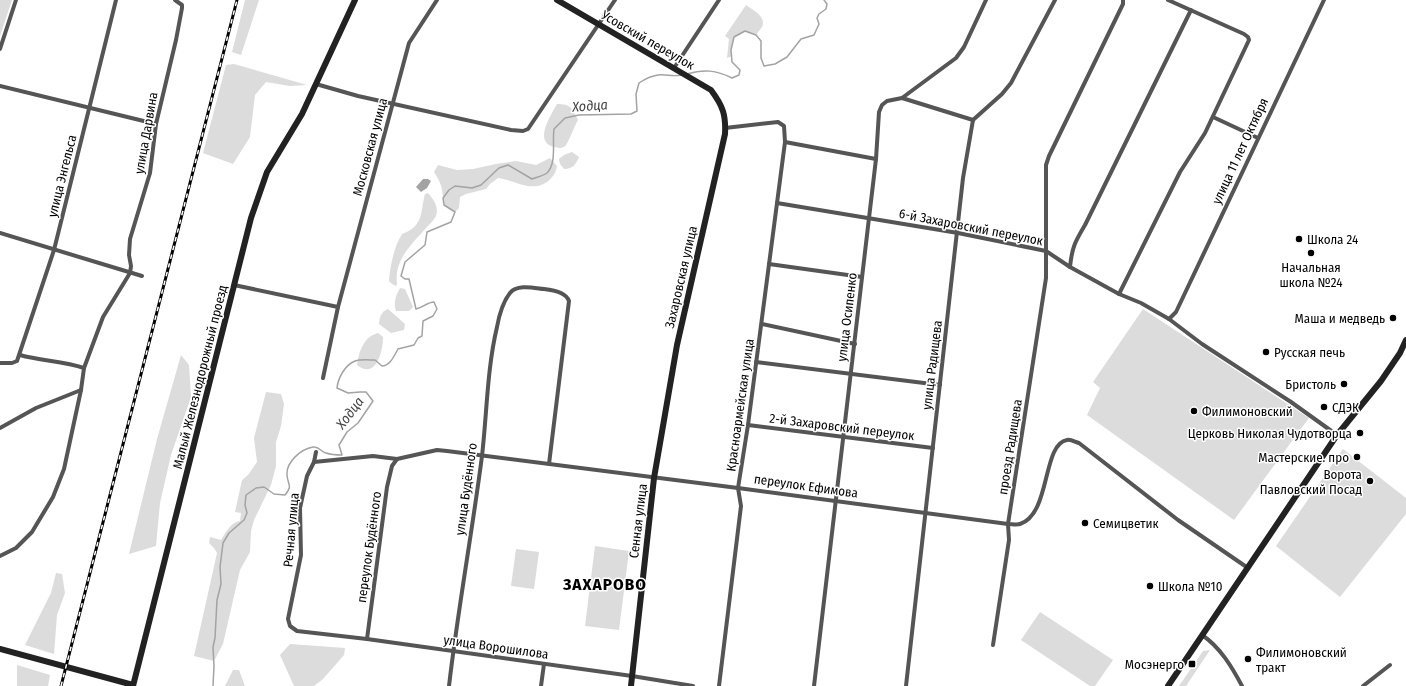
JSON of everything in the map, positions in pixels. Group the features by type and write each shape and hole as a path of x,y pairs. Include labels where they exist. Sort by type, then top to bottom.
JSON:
{"street":[{"path":"0,49 16,0"},
{"name":"улица Энгельса","path":"20,355 54,250 116,0"},
{"name":"улица Дарвина","path":"130,273 130,239 150,173 156,124 176,40 182,5 175,0"},
{"name":"Малый Железнодорожный проезд","path":"133,686 251,218 267,172 302,114 355,0"},
{"name":"Московская улица","path":"323,378 338,307 409,43 436,0"},
{"name":"Усовский переулок","path":"557,0 707,87"},
{"path":"316,84 392,104 511,130 523,131 528,129 615,0"},
{"path":"674,68 719,0"},
{"name":"улица Осипенко","path":"814,686 876,159 879,112 882,105 887,101 902,98 956,58 964,47 986,0"},
{"path":"902,98 973,120 1002,94 1011,83 1055,0"},
{"name":"проезд Радищева","path":"993,645 1010,540 1008,524 1046,278 1046,165 1123,4 1123,0"},
{"path":"1119,294 1180,172 1199,143 1213,117 1249,40 1244,34 1168,0"},
{"name":"улица 11 лет Октября","path":"1169,319 1176,312 1324,0"},
{"path":"1070,267 1072,250 1076,239 1085,225 1191,10"},
{"path":"0,86 156,124"},
{"name":"Захаровская улица","path":"654,478 677,345 725,128 725,112 712,90 707,87"},
{"path":"1213,117 1258,138"},
{"name":"улица Радищева","path":"906,686 963,178 973,120"},
{"name":"Красноармейская улица","path":"719,686 741,506 738,488 762,324 785,142 784,126 778,122 725,128"},
{"path":"785,142 876,159"},
{"name":"6-й Захаровский переулок","path":"777,203 958,233 1046,251 1070,267 1169,319 1202,344 1291,402 1337,435"},
{"path":"0,233 142,276"},
{"path":"769,264 862,277"},
{"path":"0,556 16,548 32,532 53,497 64,469 81,390 84,368 103,317 130,273"},
{"path":"234,285 338,307"},
{"name":"улица Будённого","path":"449,686 482,456 490,367 495,335 500,312 508,296 511,292 519,288 530,287 547,289 568,296 569,301 550,464"},
{"path":"762,324 855,344"},
{"path":"1168,686 1337,435 1381,381 1400,354 1406,340"},
{"path":"0,363 12,363 17,361 20,355 69,363 84,368"},
{"path":"756,362 940,385"},
{"path":"0,428 36,408 81,390"},
{"name":"2-й Захаровский переулок","path":"748,425 933,448"},
{"path":"1008,524 1020,524 1030,518 1036,511 1055,450 1062,442 1069,440 1079,443 1178,520 1248,568"},
{"name":"переулок Ефимова","path":"314,462 372,456 397,459 437,450 925,512 1008,524"},
{"name":"Речная улица","path":"297,631 290,626 288,619 301,555 300,508 307,476 314,462 316,452"},
{"name":"переулок Будённого","path":"367,639 387,487 392,466 397,459"},
{"name":"Сенная улица","path":"631,686 654,478"},
{"name":"улица Ворошилова","path":"297,631 367,639 693,686"},
{"path":"1202,635 1209,640 1230,665 1242,686"},
{"path":"0,648 133,686"},
{"path":"541,686 544,664"},
{"path":"1363,686 1366,682 1390,665"}],"shaded area":[{"path":"0,0 12,0 0,36"},
{"path":"245,0 259,0 241,55 232,52"},
{"path":"746,5 761,17 763,20 762,27 756,35 745,31 734,37 731,50 732,56 727,58 729,39 725,36"},
{"path":"234,64 307,85 290,86 266,82 255,95 250,137 233,164 203,153 226,65"},
{"path":"557,104 568,106 574,112 578,120 567,144 560,148 548,144 545,140 544,134 548,121"},
{"path":"572,152 579,157 578,160 572,167 564,169 560,164 559,159"},
{"path":"550,158 557,166 554,175 547,182 541,185 529,186 498,178 486,189 460,197 459,208 455,212 444,205 442,188 434,172 438,165 457,170 473,169 516,161 536,165"},
{"path":"423,179 428,179 431,181 427,188 421,192 416,187"},
{"path":"428,193 435,204 437,210 436,216 405,253 401,260 398,268 396,286 389,281 391,263 399,239 402,234 409,231 418,223 425,194"},
{"path":"400,288 405,289 413,307 409,311 396,311 395,299"},
{"path":"388,309 405,324 404,330 391,333 379,324 381,315"},
{"name":"Филимоновский","path":"1143,309 1309,418 1234,520 1087,415 1100,388 1093,382"},
{"path":"378,333 383,337 380,356 374,366 369,369 364,369 357,365 359,355 365,341"},
{"path":"181,355 189,365 191,397 171,455 160,503 156,546 129,554 157,439"},
{"path":"266,392 281,394 284,404 281,426 276,442 276,466 271,485 254,520 251,531 250,552 240,570 223,644 214,661 194,656 217,553 209,543 210,537 221,540 231,525 240,521 241,513 235,512 242,480 248,475 257,462 254,438"},
{"path":"1343,449 1406,498 1406,514 1340,597 1276,546"},
{"path":"595,546 629,551 619,630 585,626"},
{"path":"516,549 539,552 534,589 511,586"},
{"path":"56,573 62,574 65,593 57,615 54,654 25,645 51,593"},
{"path":"1040,612 1113,660 1095,686 1090,686 1021,640"},
{"path":"290,644 345,648 344,655 323,679 314,686 294,686 280,655"},
{"path":"1210,650 1186,686 1179,686 1203,651"},
{"path":"17,665 50,675 48,686 17,686"},
{"path":"233,670 239,670 245,686 225,686"}],"waterway":[{"name":"Ходца","path":"687,74 699,71 710,71 721,73 732,78 739,75 740,70 732,62 731,50 734,37 745,31 756,35 761,41 761,58 764,66 775,64 787,57 801,39 814,35 819,24 817,18 819,14 826,9 827,4 824,0"},
{"name":"Ходца","path":"213,686 213,647 215,638 217,600 221,584 220,567 223,543 229,533 244,520 247,513 245,505 246,495 256,488 264,487 274,494 285,495 289,487 287,470 289,465 299,453 308,448 315,447 328,454 342,455 339,445 347,432 358,423 373,401 366,392 348,393 337,388 340,376 345,369 351,363 360,360 375,360 382,366 385,366 392,360 398,349 414,345 418,338 422,336 423,321 433,316 437,309 434,302 416,309 409,279 405,279 401,276 405,262 425,245 427,232 451,222 455,212 444,205 443,198 449,190 455,186 472,188 481,185 499,168 508,165 532,179 544,175 550,169 552,164 554,152 554,129 565,118 579,115 631,114 637,111 636,94 639,83 655,75 681,75"}],"railway":[{"path":"61,686 237,0"}],"place":[{"name":"Школа 24","path":"1299,239"},
{"name":"Начальная школа №24","path":"1311,253"},
{"name":"Маша и медведь","path":"1393,318"},
{"name":"Русская печь","path":"1266,352"},
{"name":"Бристоль","path":"1344,384"},
{"name":"СДЭК","path":"1324,407"},
{"name":"Филимоновский","path":"1194,411"},
{"name":"Церковь Николая Чудотворца","path":"1360,433"},
{"name":"Мастерские. про","path":"1357,457"},
{"name":"Ворота Павловский Посад","path":"1370,481"},
{"name":"Семицветик","path":"1085,523"},
{"name":"Школа №10","path":"1150,586"},
{"name":"Филимоновский тракт","path":"1248,659"},
{"name":"Мосэнерго","path":"1192,664"}],"district":[{"name":"ЗАХАРОВО","path":"605,584"}]}
